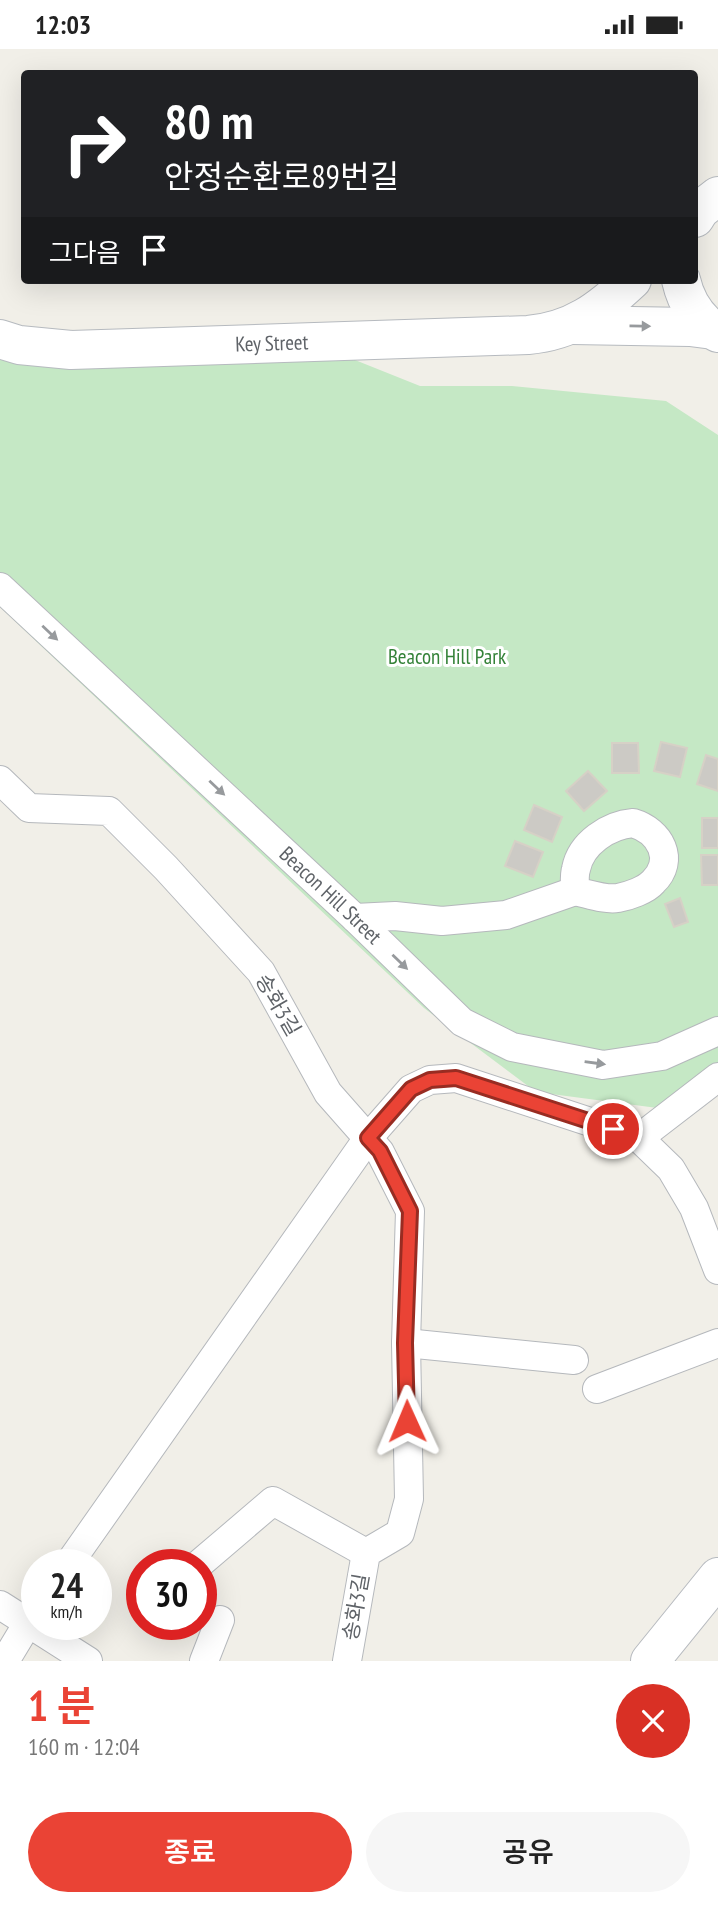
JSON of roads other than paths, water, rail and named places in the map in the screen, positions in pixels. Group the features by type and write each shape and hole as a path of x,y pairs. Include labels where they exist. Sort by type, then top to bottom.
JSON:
{"street":[{"path":"558,329 605,306 628,284"},
{"path":"683,284 691,306 716,332"},
{"name":"Key Street","path":"0,339 19,345 71,350 558,329 690,327 716,332"},
{"name":"Beacon Hill Street","path":"0,587 355,918 462,1022 512,1047 603,1065 662,1056 718,1031"},
{"name":"송화3길","path":"0,781 29,808 109,811 166,867 261,972 328,1093 380,1151 410,1211 405,1343 409,1499 400,1533 366,1553 347,1661"},
{"path":"355,918 395,916 442,921 506,915 575,891"},
{"path":"639,1138 718,1077"},
{"path":"79,1549 368,1138 411,1089 430,1080 456,1078 639,1138 671,1169 694,1208 718,1269"},
{"path":"405,1343 575,1360"},
{"path":"597,1389 718,1343"},
{"name":"송화3길","path":"217,1549 273,1501 366,1553"},
{"path":"650,1661 718,1577"},
{"path":"0,1605 21,1612"},
{"path":"204,1661 220,1620"},
{"path":"5,1661 21,1634"},
{"path":"63,1640 89,1661"}],"park label":[{"name":"Beacon Hill Park","path":"447,657"}]}
